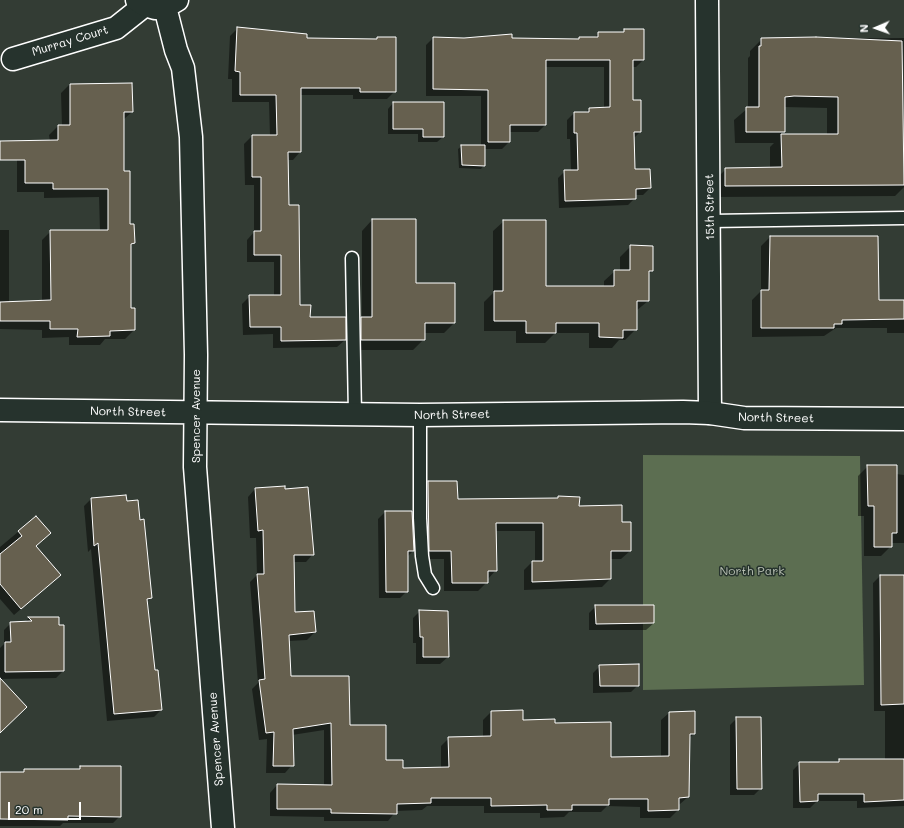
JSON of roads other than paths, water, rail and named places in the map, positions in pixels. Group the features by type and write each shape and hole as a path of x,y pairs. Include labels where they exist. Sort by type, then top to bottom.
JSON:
{"street":[{"name":"15th Street","path":"707,0 710,220 710,413"},
{"name":"Murray Court","path":"12,59 116,28 156,3"},
{"name":"Spencer Avenue","path":"156,3 183,68 191,137 196,355 195,467 223,828"},
{"name":"North Street","path":"0,410 420,415 683,412 710,413 744,418 904,419"}],"lane":[{"path":"710,220 904,218"},
{"path":"352,258 355,414"},
{"path":"420,415 420,518 422,556 425,575 433,588"}],"park label":[{"name":"North Park","path":"752,571"}]}
